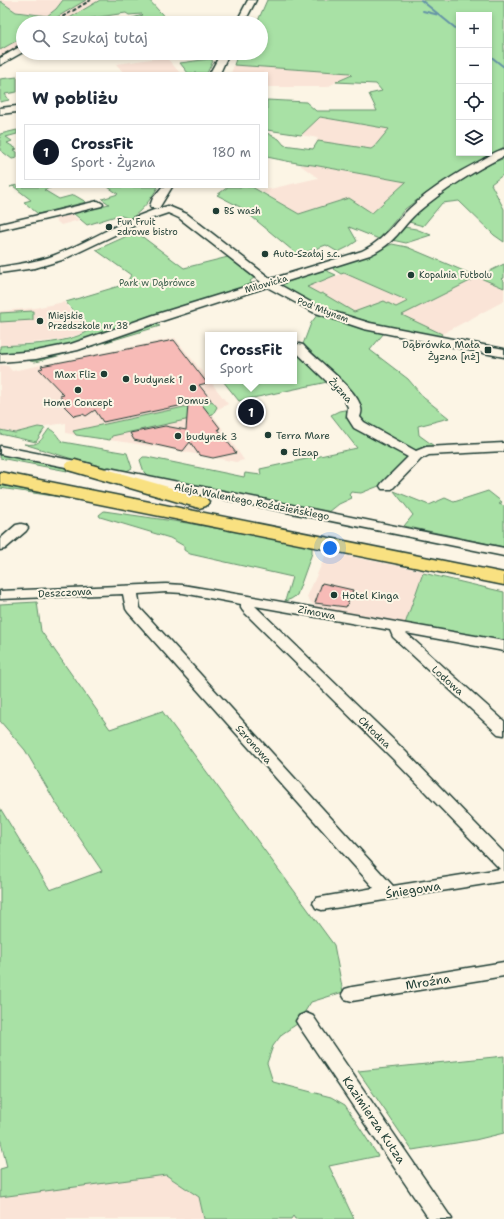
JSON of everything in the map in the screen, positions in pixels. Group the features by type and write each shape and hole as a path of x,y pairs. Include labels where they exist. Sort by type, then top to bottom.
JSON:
{"highway":[{"name":"Aleja Walentego Roździeńskiego","path":"0,465 504,580"},
{"path":"75,466 205,511"},
{"name":"Aleja Walentego Roździeńskiego","path":"0,478 205,511 504,565"},
{"path":"0,492 150,514 205,511"}],"street":[{"path":"244,16 252,0"},
{"path":"0,62 16,52"},
{"path":"216,72 222,60"},
{"path":"0,111 16,109"},
{"name":"Milowicka","path":"0,358 36,355 74,347 158,318 348,259 378,247 388,240 413,211 427,200 504,152"},
{"path":"2,268 35,265 64,256 160,208 157,198 165,190"},
{"path":"0,227 98,204"},
{"name":"Pod Młynem","path":"160,208 183,216 269,283 302,303 342,319 390,331 504,353"},
{"name":"Żyzna","path":"299,348 337,383 354,403 356,411 353,417 359,425 416,456"},
{"path":"387,486 416,456 426,451 504,447"},
{"name":"Aleja Walentego Roździeńskiego","path":"0,450 504,552"},
{"path":"0,546 21,528"},
{"name":"Deszczowa","path":"0,594 130,589"},
{"name":"Zimowa","path":"130,589 183,589 504,646"},
{"name":"Szronowa","path":"130,589 133,609 389,893"},
{"name":"Chłodna","path":"248,600 248,608 398,755 504,864"},
{"name":"Lodowa","path":"397,627 398,634 504,730"},
{"name":"Śniegowa","path":"322,903 504,875"},
{"name":"Mroźna","path":"352,994 504,969"},
{"name":"Kazimierza Kutza","path":"306,1021 441,1219"}],"shaded area":[{"path":"0,0 63,0 56,9 47,16 16,12"},
{"path":"86,0 100,0 73,16 59,16"},
{"path":"16,41 16,49 0,58 0,50"},
{"path":"145,60 169,60 179,72 123,72 116,64"},
{"path":"234,65 352,74 327,87 268,87 268,72 231,72"},
{"path":"320,117 390,129 371,149 316,141 318,138 301,135"},
{"path":"300,165 313,165 407,182 372,213 349,198 299,214 261,191 318,178"},
{"path":"70,213 79,220 61,225 52,217"},
{"path":"344,273 420,306 478,277 504,288 504,301 442,334 402,315 351,315 302,288"},
{"name":"Miejskie Przedszkole nr 38","path":"64,302 87,332 61,340 0,346 0,311 35,308"},
{"path":"175,338 205,375 205,384 212,384 228,404 216,410 213,415 244,460 236,462 164,448 66,433 66,423 38,427 15,433 0,430 0,365 8,366 12,371"},
{"path":"327,552 424,571 405,624 316,608 307,597"},
{"path":"166,1175 199,1197 204,1219 0,1219 0,1197"}],"green space":[{"path":"63,0 86,0 59,16 47,16 56,9"},
{"path":"100,0 149,0 164,16 139,16 143,15 129,15 126,13 106,16 73,16"},
{"path":"267,0 504,0 504,147 492,154 492,12 456,12 456,156 488,156 436,186 405,209 379,239 349,227 357,241 348,247 338,252 326,245 298,255 240,207 217,195 227,188 254,188 299,214 349,198 372,213 406,182 268,157 268,134 279,139 284,145 313,149 318,141 371,149 374,147 389,129 320,117 301,135 268,130 268,100 306,102 316,111 377,111 369,94 382,91 376,84 336,82 352,75 350,73 234,65 236,60 268,60 268,16 260,16"},
{"path":"0,1 16,12 47,16 16,16 16,41 0,50"},
{"path":"202,60 213,61 208,72 187,72 180,63"},
{"path":"16,77 16,92 5,94 9,100 0,102 0,79"},
{"path":"16,130 16,134 6,137 12,141 7,143 16,148 14,150 16,151 16,158 12,159 0,150 0,134"},
{"path":"504,159 504,174 491,184 504,209 504,242 494,235 459,201 442,203 423,226 409,222 425,207 454,186 496,161"},
{"path":"16,185 16,188 50,188 44,190 59,199 74,195 86,202 38,214 24,202 31,200 13,186"},
{"path":"109,188 157,188 139,212 130,219 119,215 87,225 73,213 109,204 102,199 118,194"},
{"path":"404,227 416,229 431,235 406,243 392,240"},
{"name":"Park w Dąbrówce","path":"136,232 184,268 228,257 254,278 250,281 252,284 81,342 33,352 0,356 0,346 57,341 79,336 89,331 66,302 126,284 131,275 96,250"},
{"path":"392,244 407,247 478,277 402,315 442,334 439,338 374,323 327,309 295,296 282,286 288,281 325,270 336,275 307,287 320,294 322,293 354,312 384,301 396,307 408,301 344,273 341,274 333,269 335,266 371,254"},
{"path":"504,264 504,278 501,279 504,281 504,288 478,277"},
{"path":"33,311 33,320 0,322 0,313"},
{"path":"318,314 345,324 384,333 370,350 408,379 424,398 449,418 418,426 419,435 434,446 424,446 409,457 384,484 361,493 351,492 349,495 352,498 339,504 329,512 148,476 144,472 140,460 143,457 147,457 244,477 245,473 261,475 260,469 357,448 331,415 339,411 361,407 340,383 302,347 311,323"},
{"path":"153,323 160,326 73,352 35,362 30,361 32,359"},
{"path":"297,350 332,381 239,401 225,384 297,384"},
{"path":"212,401 217,407 213,414 112,436 110,440 76,435 73,431"},
{"path":"38,427 45,428 36,442 0,434 0,430 15,433"},
{"path":"49,429 54,432 63,442 127,453 132,468 125,472 82,462 24,444 39,442"},
{"path":"0,454 107,477 119,481 0,458"},
{"path":"0,485 80,500 0,488"},
{"path":"394,491 429,505 445,498 454,502 488,491 502,502 499,504 504,506 504,547 404,526 413,515"},
{"path":"104,511 187,523 303,544 312,548 312,553 297,595 285,601 292,577 190,554 184,550 184,546 170,538 100,517 99,515"},
{"path":"423,573 504,592 504,641 405,624"},
{"path":"37,602 41,631 110,729 162,711 334,945 343,992 311,1002 297,1024 282,1034 273,1046 267,1063 273,1082 331,1097 345,1105 378,1156 329,1166 354,1219 295,1219 293,1216 291,1219 204,1219 199,1197 166,1175 0,1197 0,1169 7,1167 0,1138 0,808 50,890 102,871 56,803 25,750 0,721 0,604"},
{"path":"504,1056 504,1133 475,1140 412,1150 358,1071"}],"building":[{"name":"budynek 1","path":"174,340 205,380 205,384 199,385 211,400 200,402 220,428 218,429 236,453 213,458 199,455 190,442 183,451 134,440 130,433 165,426 186,430 188,404 103,422 95,410 86,416 83,414 74,416 64,406 66,405 60,396 64,395 39,369 43,368 41,366"},
{"name":"Hotel Kinga","path":"322,583 353,590 346,607 315,603"}],"waterway":[{"path":"421,0 456,29"},
{"path":"423,11 439,15"},
{"path":"492,57 504,67"}],"railway":[{"path":"64,16 91,0"},
{"path":"0,57 16,47"}],"place":[{"name":"BS wash","path":"216,211"},
{"name":"Fun Fruit zdrowe bistro","path":"109,227"},
{"name":"Auto-Szałaj s.c.","path":"265,254"},
{"name":"Kopalnia Futbolu","path":"411,275"},
{"name":"Miejskie Przedszkole nr 38","path":"40,321"},
{"name":"Dąbrówka Mała Żyzna [nż]","path":"488,350"},
{"name":"Max Fliz","path":"104,374"},
{"name":"budynek 1","path":"126,379"},
{"name":"Domus","path":"193,388"},
{"name":"Home Concept","path":"78,390"},
{"name":"CrossFit","path":"251,412"},
{"name":"Terra Mare","path":"268,435"},
{"name":"budynek 3","path":"178,436"},
{"name":"Elzap","path":"284,452"},
{"name":"Hotel Kinga","path":"334,595"}]}
